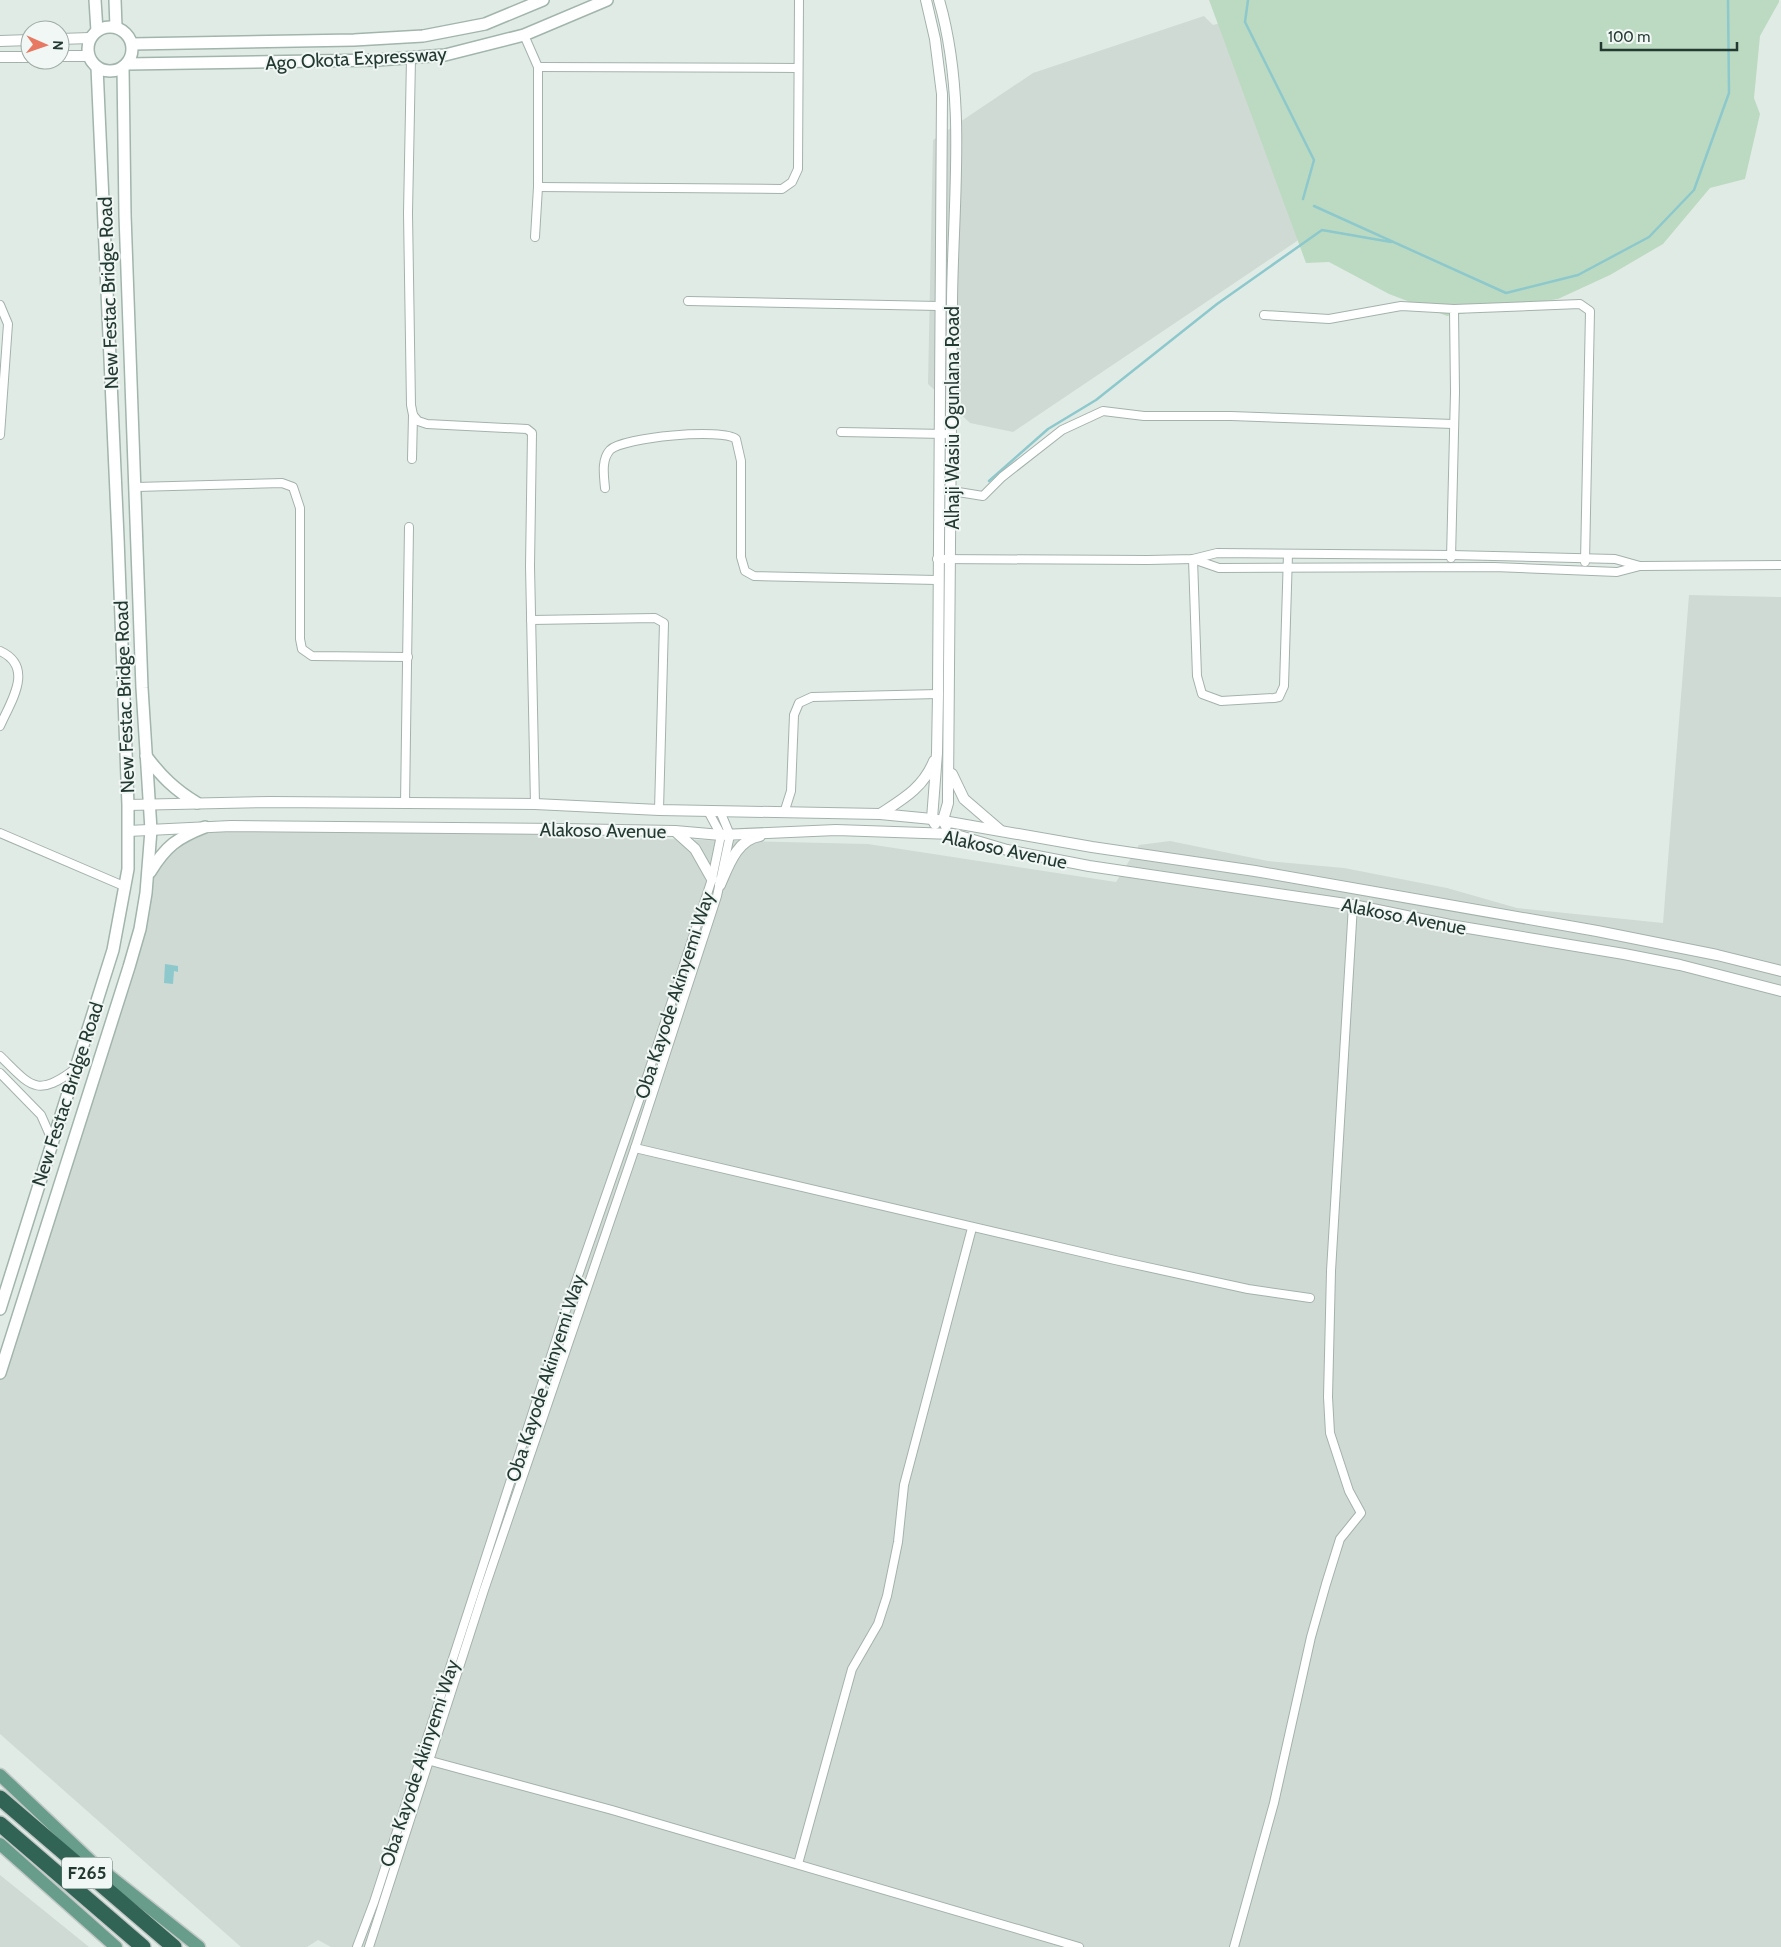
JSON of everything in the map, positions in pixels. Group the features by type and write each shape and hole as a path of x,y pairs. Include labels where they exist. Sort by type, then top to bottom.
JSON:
{"highway":[{"name":"F265","path":"0,1798 174,1947"},
{"name":"F265","path":"0,1824 143,1947"}],"main road":[{"path":"94,34 95,0"},
{"path":"115,0 116,27"},
{"name":"Ago Okota Expressway","path":"132,44 362,40 424,36 485,24 543,0"},
{"name":"Ago Okota Expressway","path":"125,66 411,58 470,50 524,35 607,0"},
{"path":"0,1373 3,1358 129,967 140,929 149,873 151,830 146,756 125,215 125,66 132,51 132,44 123,31 116,27 106,27 94,34 88,44 89,56 96,67 105,71 115,71 125,66"},
{"name":"New Festac Bridge Road","path":"0,1309 113,950 126,887 128,805 118,538 96,67"},
{"path":"118,538 137,539"},
{"path":"146,756 162,778 179,792 197,803"},
{"path":"149,873 163,851 181,836 205,827"},
{"path":"0,1775 93,1863 199,1947"},
{"path":"0,1844 116,1947"},
{"path":"0,1854 27,1868"}],"street":[{"path":"538,187 782,189 792,182 798,168 799,0"},
{"name":"Alhaji Wasiu Ogunlana Road","path":"926,0 935,39 942,94 937,559 937,820"},
{"name":"Alhaji Wasiu Ogunlana Road","path":"937,820 948,803 956,124 951,62 939,0"},
{"path":"70,38 94,34"},
{"path":"524,35 538,67 538,187 535,237"},
{"path":"0,41 20,40"},
{"path":"70,56 89,56"},
{"path":"0,57 20,57"},
{"path":"411,58 408,213 411,406 413,415 412,459"},
{"path":"538,67 798,68"},
{"path":"688,301 939,306"},
{"path":"1264,315 1328,319 1401,306 1454,309 1580,304 1590,311 1586,571"},
{"path":"0,305 8,324 0,435"},
{"path":"1451,567 1454,309"},
{"path":"952,491 983,496 1002,477 1062,430 1103,411 1144,416 1231,416 1453,424"},
{"path":"413,415 418,421 436,426 517,428 527,429 532,433 531,620 535,804"},
{"path":"841,432 952,434"},
{"path":"604,488 604,463 611,449 622,444 656,437 697,434 730,436 736,439 741,461 741,557 745,571 754,576 937,580"},
{"path":"136,487 282,483 293,487 300,508 299,590 302,649 312,656 408,657"},
{"path":"405,804 409,527"},
{"path":"937,559 1193,559 1217,553 1451,555 1626,560 1640,566"},
{"path":"1193,559 1199,686 1202,694 1221,701 1274,698 1279,697 1282,692 1287,620 1288,554"},
{"path":"1193,559 1219,568 1451,567 1617,572 1640,566 1781,565"},
{"path":"531,620 655,618 664,623 659,810"},
{"path":"0,650 10,655 16,662 19,672 17,687 0,726"},
{"path":"784,813 791,791 794,715 799,703 812,697 938,694"},
{"path":"880,814 920,786 937,753"},
{"path":"949,760 954,782 964,799 1001,831"},
{"name":"Alakoso Avenue","path":"128,805 197,803 535,804 659,810 880,814 937,820 1092,847 1255,871 1597,931 1718,955 1781,971"},
{"path":"708,811 726,835"},
{"path":"720,811 726,835"},
{"path":"937,820 940,834"},
{"path":"937,820 952,834"},
{"name":"Alakoso Avenue","path":"128,831 205,827 674,832 726,835 790,831 886,830 952,834 1007,850 1089,866 1353,905 1680,965 1781,991"},
{"path":"674,832 695,849 716,882 734,856 752,837 790,831"},
{"path":"0,833 126,887"},
{"name":"Oba Kayode Akinyemi Way","path":"369,1947 484,1590 634,1148 716,882 726,835"},
{"name":"Oba Kayode Akinyemi Way","path":"357,1947 421,1758 564,1316 716,882"},
{"path":"1234,1947 1274,1802 1311,1637 1326,1584 1340,1539 1362,1513 1349,1491 1330,1433 1328,1397 1332,1261 1353,905"},
{"path":"0,1056 29,1084 40,1087 52,1084 77,1067"},
{"path":"0,1073 41,1115 52,1140"},
{"path":"634,1148 972,1228 1188,1276 1310,1298"},
{"path":"798,1864 852,1669 878,1624 887,1596 897,1551 903,1492 909,1461 972,1228"},
{"path":"421,1758 507,1780 1079,1947"}],"shaded area":[{"path":"1204,16 1213,25 1232,20 1318,191 1297,241 1013,432 970,423 928,384 933,140 1033,73"},
{"path":"1689,595 1781,597 1781,1947 331,1947 318,1940 307,1947 241,1947 0,1734 0,1378 113,1035 153,858 190,826 433,828 622,838 868,844 1116,882 1139,845 1170,841 1268,861 1344,868 1447,888 1517,908 1663,923"},
{"path":"0,1875 89,1947 0,1947"}],"green space":[{"path":"1209,0 1779,0 1779,2 1760,36 1754,98 1760,114 1745,179 1710,188 1663,244 1610,275 1558,299 1447,316 1389,294 1329,262 1306,263"}],"water":[{"path":"165,964 178,966 178,972 174,971 173,984 164,983"}],"waterway":[{"path":"1248,0 1245,22 1314,160 1303,199"},
{"path":"1314,206 1506,293 1578,275 1649,237 1694,190 1729,93 1728,0"},
{"path":"989,481 1048,429 1096,400 1217,304 1322,230 1391,242"}]}
